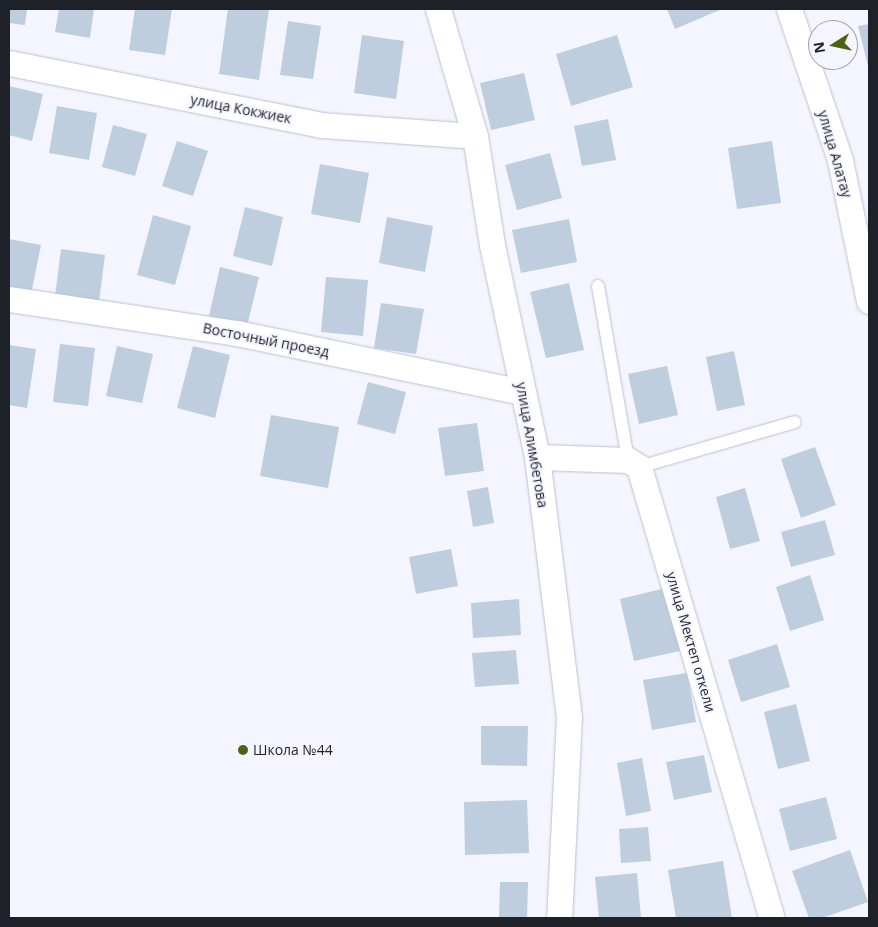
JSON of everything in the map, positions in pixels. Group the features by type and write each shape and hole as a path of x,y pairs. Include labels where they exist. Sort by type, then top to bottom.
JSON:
{"street":[{"name":"улица Алимбетова","path":"438,9 475,136 492,244 537,457 569,717 559,918"},
{"name":"улица Алатау","path":"789,9 840,160 869,302"},
{"name":"улица Кокжиек","path":"9,63 321,124 475,136"},
{"name":"Восточный проезд","path":"9,299 237,334 522,392"},
{"path":"537,457 634,463"},
{"name":"улица Мектеп откели","path":"634,463 772,918"}],"lane":[{"path":"598,286 634,463 795,422"}],"building":[{"path":"9,9 27,9 25,25 9,23"},
{"path":"59,9 94,9 90,38 55,32"},
{"path":"135,9 172,9 165,55 129,50"},
{"path":"228,9 269,9 259,80 219,74"},
{"path":"667,9 722,9 675,29"},
{"path":"288,21 321,26 313,79 280,75"},
{"path":"869,24 869,70 858,26"},
{"path":"362,35 404,41 396,99 354,93"},
{"path":"617,35 633,87 571,106 556,54"},
{"path":"524,73 535,120 491,130 480,83"},
{"path":"9,86 43,94 32,141 9,135"},
{"path":"57,106 97,113 89,160 49,153"},
{"path":"608,119 616,160 582,166 574,126"},
{"path":"113,125 147,134 135,176 102,167"},
{"path":"177,141 208,151 193,196 162,186"},
{"path":"772,141 781,203 737,209 728,148"},
{"path":"550,153 562,198 517,210 505,165"},
{"path":"320,164 369,173 360,223 311,214"},
{"path":"245,207 283,217 272,266 233,256"},
{"path":"153,215 191,226 175,285 137,275"},
{"path":"387,217 433,226 425,272 379,263"},
{"path":"569,219 577,262 521,273 512,230"},
{"path":"9,239 41,245 31,294 9,289"},
{"path":"61,249 105,255 99,302 55,296"},
{"path":"220,267 259,277 247,326 209,316"},
{"path":"326,277 368,280 363,336 321,332"},
{"path":"569,283 584,350 546,358 530,292"},
{"path":"381,303 424,309 416,354 374,348"},
{"path":"60,344 95,348 88,406 53,402"},
{"path":"9,345 36,349 27,408 9,405"},
{"path":"117,346 153,354 142,403 106,396"},
{"path":"193,346 230,355 215,418 177,408"},
{"path":"734,351 745,405 717,411 706,357"},
{"path":"667,366 678,415 639,424 628,374"},
{"path":"368,382 406,392 395,434 357,424"},
{"path":"271,415 339,427 328,488 260,476"},
{"path":"477,423 484,471 445,476 438,428"},
{"path":"815,447 836,505 801,518 781,459"},
{"path":"488,487 494,523 473,527 467,491"},
{"path":"745,488 760,541 730,549 716,497"},
{"path":"825,520 835,555 791,567 781,532"},
{"path":"451,549 458,586 416,594 409,557"},
{"path":"810,575 824,620 790,631 776,587"},
{"path":"666,588 680,651 634,661 620,599"},
{"path":"519,599 521,635 473,638 471,603"},
{"path":"777,644 790,687 741,702 728,660"},
{"path":"516,650 519,684 475,687 472,653"},
{"path":"687,673 696,722 652,730 643,680"},
{"path":"796,704 810,761 778,769 764,712"},
{"path":"481,726 528,726 527,766 481,765"},
{"path":"704,755 712,792 674,800 666,762"},
{"path":"642,758 651,811 626,816 617,763"},
{"path":"826,797 837,839 790,851 779,809"},
{"path":"527,800 529,853 465,855 464,802"},
{"path":"648,827 651,861 621,863 619,829"},
{"path":"850,850 868,902 822,918 809,918 792,871"},
{"path":"723,861 732,918 676,918 668,870"},
{"path":"637,873 641,918 599,918 595,877"},
{"path":"500,882 528,882 527,918 499,918"}],"place":[{"name":"Школа №44","path":"243,750"}]}
